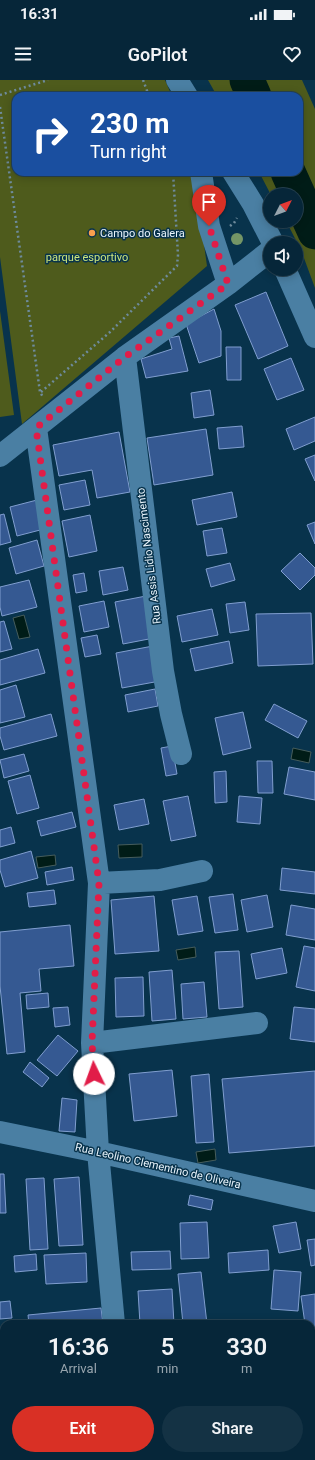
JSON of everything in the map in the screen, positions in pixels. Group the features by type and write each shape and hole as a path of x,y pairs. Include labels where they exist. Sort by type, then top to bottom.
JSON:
{"street":[{"path":"202,176 209,226 228,284"},
{"path":"236,176 253,204 269,236"},
{"path":"0,456 125,357 228,284 263,256"},
{"path":"288,276 315,337"},
{"name":"Rua Assis Lidio Nascimento","path":"125,357 163,671 171,714 181,754"},
{"path":"36,428 99,883 92,1043 98,1152 114,1320"},
{"path":"99,883 160,880 202,871"},
{"path":"92,1043 257,1024"},
{"name":"Rua Leolino Clementino de Oliveira","path":"0,1132 98,1152 315,1201"}],"path":[{"path":"0,95 48,80"},
{"path":"143,80 148,92"},
{"path":"0,107 40,392 110,332 177,266 178,255 172,176"}],"green space":[{"name":"Campo do Galera","path":"0,80 165,80 170,92 12,92 12,176 195,176 207,266 22,424 0,257"},
{"path":"208,80 302,80 315,109 315,288 303,255 303,236 294,236 290,228 303,228 303,188 267,188 261,176 303,176 303,92 215,92"},
{"path":"0,311 14,415 0,417"}],"shaded area":[{"path":"24,615 30,637 19,639 13,618"},
{"path":"293,748 311,752 309,763 291,759"},
{"path":"142,844 142,857 119,858 118,845"},
{"path":"55,855 56,865 38,868 36,857"},
{"path":"195,947 196,957 178,960 176,950"},
{"path":"215,1149 216,1160 198,1163 196,1152"}],"building":[{"path":"266,292 288,346 258,359 235,305"},
{"path":"214,309 221,331 221,356 199,363 186,324"},
{"path":"179,336 188,371 146,378 141,359 172,349 169,338"},
{"path":"226,347 241,347 241,380 227,380"},
{"path":"291,358 304,390 277,400 264,369"},
{"path":"210,390 214,415 194,418 191,393"},
{"path":"315,417 315,441 294,450 286,429"},
{"path":"242,426 244,447 219,449 217,428"},
{"path":"206,429 213,475 154,485 147,438"},
{"path":"119,432 130,492 97,498 92,470 59,476 53,445"},
{"path":"315,455 315,481 305,459"},
{"path":"85,480 90,505 64,510 59,485"},
{"path":"232,492 237,517 197,525 192,500"},
{"path":"37,500 44,529 17,536 10,507"},
{"path":"4,514 11,542 0,545 0,515"},
{"path":"90,515 97,551 69,557 62,521"},
{"path":"315,522 315,544 307,525"},
{"path":"222,528 227,553 207,556 203,531"},
{"path":"37,540 44,566 16,574 9,548"},
{"path":"300,553 315,568 315,575 300,590 281,571"},
{"path":"230,563 235,580 211,587 206,569"},
{"path":"123,567 128,590 103,595 99,571"},
{"path":"84,573 87,591 76,593 73,575"},
{"path":"29,580 37,607 2,616 0,607 0,587"},
{"path":"146,596 154,638 123,644 115,602"},
{"path":"104,601 109,627 84,632 79,606"},
{"path":"245,602 249,630 230,633 226,604"},
{"path":"212,609 218,635 182,642 177,616"},
{"path":"311,613 313,664 258,666 256,614"},
{"path":"4,621 12,649 0,652 0,622"},
{"path":"97,635 101,654 85,657 81,638"},
{"path":"229,641 233,663 195,671 190,649"},
{"path":"153,646 160,681 122,688 116,653"},
{"path":"38,649 45,673 0,685 0,660"},
{"path":"16,685 25,717 0,723 0,690"},
{"path":"155,689 158,706 128,712 125,695"},
{"path":"274,704 307,721 298,738 265,720"},
{"path":"243,712 251,748 223,755 215,718"},
{"path":"51,714 57,736 4,750 0,736 0,728"},
{"path":"172,746 177,774 166,776 161,748"},
{"path":"24,754 29,771 4,778 0,760"},
{"path":"257,761 272,761 273,793 258,793"},
{"path":"289,767 315,772 315,800 284,794"},
{"path":"226,771 227,802 215,803 214,772"},
{"path":"30,775 39,808 17,814 8,781"},
{"path":"188,796 196,836 171,841 163,801"},
{"path":"239,796 262,798 260,824 237,822"},
{"path":"144,799 149,824 119,830 114,805"},
{"path":"72,812 76,827 41,836 37,821"},
{"path":"11,827 15,843 0,847 0,830"},
{"path":"31,851 38,878 5,887 0,870 0,860"},
{"path":"72,867 74,880 47,885 45,872"},
{"path":"282,868 315,872 315,894 280,890"},
{"path":"54,890 56,904 29,907 27,893"},
{"path":"233,894 238,930 215,933 209,897"},
{"path":"267,895 273,927 247,932 241,900"},
{"path":"154,896 159,951 115,954 111,900"},
{"path":"197,896 203,931 178,935 172,900"},
{"path":"291,905 315,909 315,940 286,935"},
{"path":"70,925 74,966 39,969 41,991 20,993 25,1052 7,1054 0,986 0,932"},
{"path":"304,946 315,948 315,991 296,987"},
{"path":"282,948 287,973 256,979 251,954"},
{"path":"239,951 243,1007 219,1009 215,952"},
{"path":"172,970 176,1019 152,1021 149,972"},
{"path":"143,977 144,1016 116,1017 115,978"},
{"path":"204,982 207,1017 183,1019 181,984"},
{"path":"48,993 49,1007 27,1009 26,995"},
{"path":"68,1007 70,1025 55,1027 53,1008"},
{"path":"294,1007 315,1009 315,1042 290,1039"},
{"path":"58,1035 78,1051 57,1076 37,1060"},
{"path":"30,1062 49,1078 42,1087 23,1072"},
{"path":"172,1070 177,1116 134,1121 129,1074"},
{"path":"315,1071 315,1146 229,1153 222,1079"},
{"path":"209,1074 214,1142 196,1143 191,1076"},
{"path":"62,1098 77,1100 75,1132 59,1131"},
{"path":"0,1174 4,1174 6,1213 0,1213"},
{"path":"79,1177 83,1245 59,1246 54,1179"},
{"path":"44,1178 48,1249 30,1250 26,1179"},
{"path":"190,1195 213,1200 211,1210 188,1205"},
{"path":"207,1222 209,1258 181,1259 180,1223"},
{"path":"296,1222 301,1249 279,1253 273,1226"},
{"path":"315,1239 315,1265 311,1266 307,1240"},
{"path":"268,1250 269,1270 229,1273 228,1253"},
{"path":"170,1251 171,1269 132,1270 131,1252"},
{"path":"86,1253 87,1282 46,1284 44,1255"},
{"path":"36,1254 37,1270 15,1272 14,1256"},
{"path":"274,1270 301,1272 298,1311 271,1309"},
{"path":"201,1272 207,1320 183,1320 178,1274"},
{"path":"172,1289 174,1320 140,1320 138,1291"},
{"path":"315,1294 315,1320 304,1320 301,1296"},
{"path":"10,1301 12,1318 0,1319 0,1302"},
{"path":"101,1308 102,1320 29,1320 28,1315"}],"waterway":[{"path":"247,80 252,92"},
{"path":"290,176 315,232"}],"place":[{"name":"Campo do Galera","path":"92,233"}],"route":[{"path":"94,1074 92,1043 99,883 36,428 125,357 228,284 209,226"}],"park label":[{"name":"parque esportivo","path":"87,257"}]}
